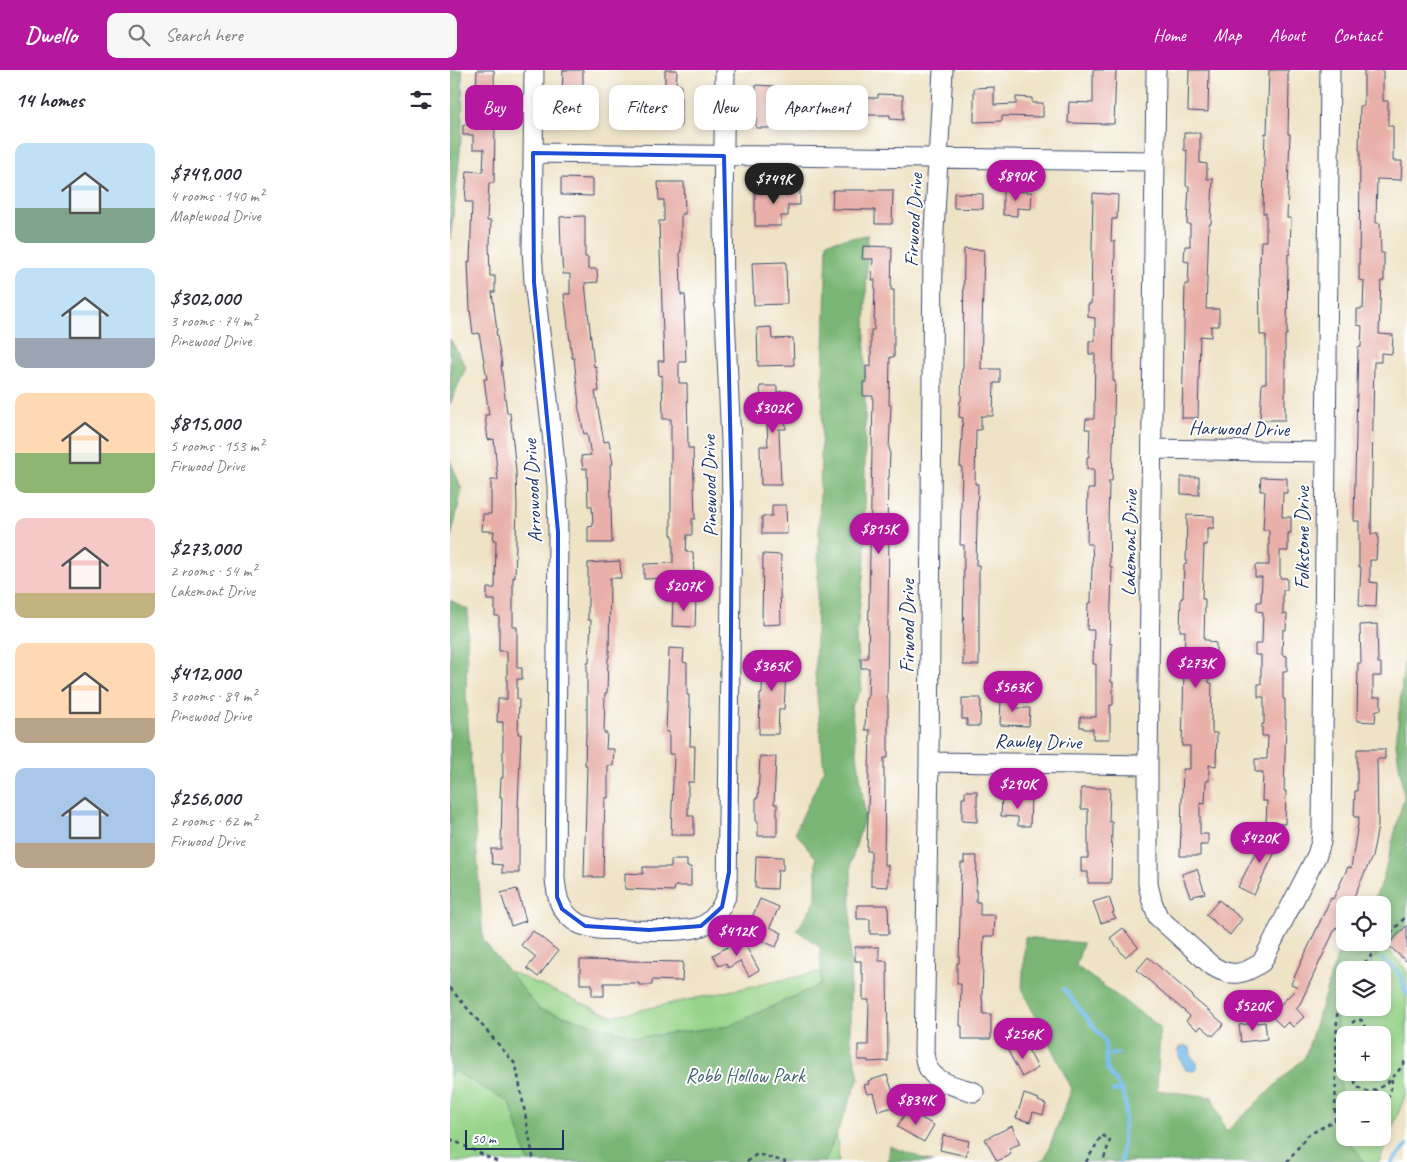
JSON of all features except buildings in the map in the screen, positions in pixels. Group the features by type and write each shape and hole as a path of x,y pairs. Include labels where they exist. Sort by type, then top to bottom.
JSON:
{"street":[{"name":"Arrowood Drive","path":"534,70 532,250 558,505 555,879 557,897 562,909"},
{"name":"Pinewood Drive","path":"562,909 574,921 599,929 685,930 701,926 714,918 728,894 732,507 724,295 725,70"},
{"name":"Firwood Drive","path":"943,70 933,250 929,762 924,1053 927,1066 935,1077 946,1083 974,1092"},
{"name":"Lakemont Drive","path":"1156,70 1148,884 1158,917 1198,954 1220,971 1235,974"},
{"name":"Folkstone Drive","path":"1235,974 1251,970 1262,962 1317,854 1321,842 1330,70"},
{"path":"533,153 1155,161"},
{"name":"Harwood Drive","path":"1152,449 1325,452"},
{"name":"Rawley Drive","path":"929,762 1148,765"}],"path":[{"path":"1366,961 1407,915"},
{"path":"450,989 516,1065 534,1162"},
{"path":"1287,1162 1306,1136 1335,1120 1337,1016"},
{"path":"1352,1023 1356,1020 1361,1020 1364,1026"},
{"path":"1391,1092 1392,1079 1407,1058"},
{"path":"1355,1081 1356,1086 1363,1090 1372,1091 1389,1081"},
{"path":"1086,1162 1102,1135 1110,1140 1102,1162"},
{"path":"450,1140 498,1162"},
{"path":"747,1162 757,1154 786,1162"}],"highlighted area":[{"path":"533,153 724,156 732,507 729,872 722,907 701,926 649,930 585,926 562,909 557,897 558,532 534,282"}],"green space":[{"path":"450,70 462,70 463,91 460,155 450,239"},
{"path":"868,235 865,334 865,559 856,639 862,689 851,707 865,815 851,862 850,1035 859,1078 825,1162 528,1162 510,1103 454,1071 450,1077 450,600 468,610 466,694 483,940 539,1009 638,1037 729,1026 821,984 820,947 797,930 816,900 816,858 795,832 824,770 815,673 827,242"},
{"path":"450,339 466,367 450,404"},
{"path":"450,460 462,490 450,542"},
{"path":"1407,631 1407,924 1391,942 1391,896 1375,896 1382,882 1404,797 1396,744"},
{"name":"Robb Hollow Park","path":"450,656 464,952 612,1016 824,971 839,1162 450,1162"},
{"path":"1025,937 1083,943 1076,966 1160,1027 1157,1090 1212,1097 1226,1132 1305,1057 1339,951 1382,951 1373,961 1336,961 1336,1081 1340,1081 1341,1091 1336,1091 1336,1146 1353,1146 1365,1162 1037,1162 1045,1158 1072,1089 1022,990"},
{"path":"1373,951 1390,951 1407,971 1407,1091 1391,1132 1391,1091 1336,1091 1336,1146 1385,1146 1379,1162 1208,1162 1308,1066 1336,1008 1336,1016 1391,1016 1391,961 1363,961"},
{"path":"890,1146 929,1161 933,1162 888,1162"}],"water":[{"path":"1182,1046 1190,1048 1191,1056 1197,1063 1197,1068 1194,1071 1186,1070 1181,1061 1179,1052"}],"waterway":[{"path":"1382,959 1398,971 1407,994"},
{"path":"1064,989 1105,1041 1107,1069 1122,1091 1126,1104 1121,1162"},
{"path":"1106,1055 1118,1053"},
{"path":"1113,1091 1122,1091"},
{"path":"1392,1162 1407,1145"}]}
